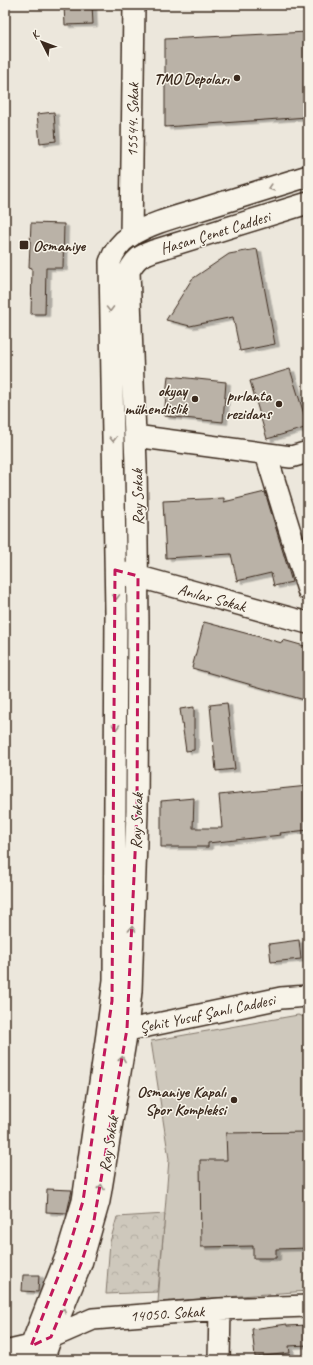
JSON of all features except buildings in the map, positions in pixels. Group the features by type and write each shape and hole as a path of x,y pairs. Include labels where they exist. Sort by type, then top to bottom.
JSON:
{"street":[{"name":"15544. Sokak","path":"131,236 134,5"},
{"path":"33,1355 83,1201 117,1032 114,980 116,620 110,262 116,248 131,236 179,216 308,176"},
{"name":"Hasan Çenet Caddesi","path":"129,271 134,261 153,251 308,203"},
{"name":"Ray Sokak","path":"51,1337 81,1264 99,1201 117,1032 131,990 137,810 138,576 129,271"},
{"path":"135,436 291,457 308,452"},
{"path":"266,454 308,590"},
{"name":"Anılar Sokak","path":"115,570 308,624"},
{"name":"Şehit Yusuf Şanlı Caddesi","path":"117,1032 281,998 308,996"},
{"name":"14050. Sokak","path":"5,1352 33,1355 51,1337 93,1319 220,1309 308,1306"},
{"path":"219,1360 220,1309"}],"highlighted area":[{"path":"115,570 138,576 137,811 127,1029 93,1226 81,1264 51,1337 31,1346 67,1254 83,1201 112,1001"}],"green space":[{"name":"Osmaniye Kapalı Spor Kompleksi","path":"298,1015 308,1018 308,1291 158,1302 169,1159 151,1041"},
{"path":"165,1214 158,1292 106,1294 110,1242 117,1217"}],"railway":[{"path":"5,5 5,52"}],"place":[{"name":"TMO Depoları","path":"237,78"},
{"name":"Osmaniye","path":"24,245"},
{"name":"okyay mühendislik","path":"195,399"},
{"name":"pırlanta rezidans","path":"279,404"},
{"name":"Osmaniye Kapalı Spor Kompleksi","path":"234,1100"}]}
